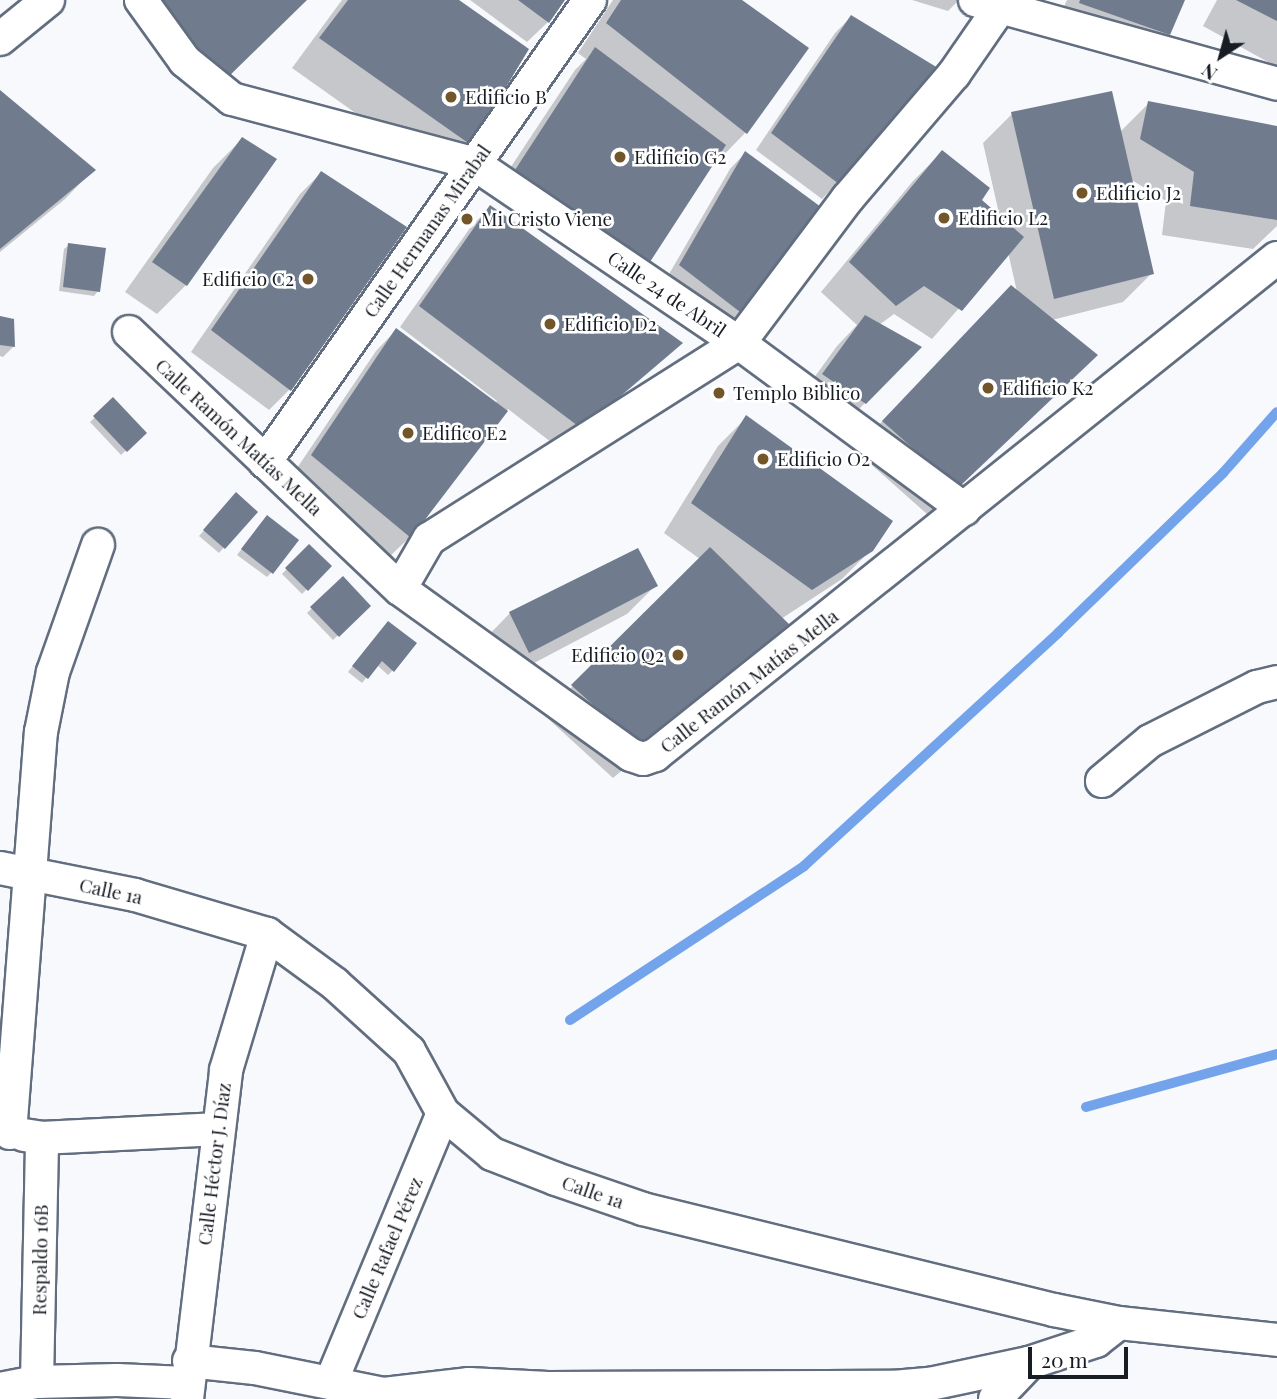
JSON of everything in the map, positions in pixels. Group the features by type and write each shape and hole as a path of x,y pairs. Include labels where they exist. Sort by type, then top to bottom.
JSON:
{"street":[{"path":"0,39 48,0"},
{"name":"Calle 24 de Abril","path":"141,0 185,61 232,99 473,163 739,343 964,509"},
{"name":"Calle Hermanas Mirabal","path":"265,462 473,163 523,99 590,0"},
{"path":"400,589 429,539 739,343 848,198 954,74 994,3 1277,84"},
{"name":"Calle Ramón Matías Mella","path":"129,332 400,589 631,755 643,758 655,755 1277,258"},
{"path":"99,545 53,672 41,732 32,876 10,1021 5,1134 42,1138 218,1129"},
{"path":"1102,781 1150,741 1256,687 1277,682"},
{"name":"Calle 1a","path":"0,868 135,895 267,934 335,984 409,1051 443,1113 492,1154 643,1209 1119,1323 1277,1340"},
{"name":"Calle Héctor J. Díaz","path":"187,1381 226,1070 267,934"},
{"name":"Calle Rafael Pérez","path":"331,1382 443,1113"},
{"name":"Respaldo 16B","path":"18,1389 42,1138"},
{"path":"18,1389 117,1380 187,1381 255,1368 384,1394 469,1384 548,1394 893,1387 930,1384 1029,1363 1096,1341 1119,1323"},
{"path":"995,1399 1029,1363"}],"building":[{"path":"161,0 307,0 224,81"},
{"name":"Edificio B","path":"348,0 459,0 529,49 471,145 319,38"},
{"path":"518,0 565,0 549,23"},
{"path":"621,0 742,0 809,48 747,134 606,23"},
{"path":"1080,0 1185,0 1170,35 1079,3"},
{"path":"1236,0 1277,0 1277,21"},
{"path":"851,15 938,68 839,184 771,133"},
{"name":"Edificio G2","path":"595,47 726,145 648,265 515,170"},
{"path":"0,90 96,170 0,249"},
{"name":"Edificio J2","path":"1112,91 1154,274 1054,299 1011,112"},
{"path":"1148,101 1277,126 1277,220 1190,206 1194,172 1140,139"},
{"path":"242,137 277,159 187,286 152,262"},
{"name":"Edificio L2","path":"942,150 990,188 982,200 1024,237 962,311 924,286 896,306 849,262"},
{"path":"745,151 825,210 744,315 679,265"},
{"name":"Edificio C2","path":"321,171 407,227 291,391 211,330"},
{"name":"Edificio D2","path":"490,205 683,343 582,429 419,306"},
{"path":"68,243 106,248 100,292 63,287"},
{"name":"Edificio K2","path":"1011,285 1098,355 958,488 882,421"},
{"path":"865,315 922,347 866,404 822,374"},
{"path":"0,316 14,319 15,347 0,345"},
{"name":"Edifico E2","path":"396,328 508,411 411,538 311,455"},
{"path":"113,397 147,433 127,452 93,416"},
{"name":"Edificio O2","path":"746,415 893,521 873,551 812,590 691,503"},
{"path":"236,492 258,512 225,549 203,530"},
{"path":"267,515 299,540 273,574 241,549"},
{"path":"309,544 332,566 308,591 285,568"},
{"name":"Edificio Q2","path":"710,547 790,625 643,750 571,685"},
{"path":"638,548 658,586 529,653 509,612"},
{"path":"343,576 371,606 339,637 310,607"},
{"path":"388,621 417,643 394,672 382,661 368,679 352,666"}],"waterway":[{"path":"570,1020 804,866 1058,633 1223,473 1277,412"},
{"path":"1086,1107 1277,1054"}],"place":[{"name":"Edificio B","path":"451,97"},
{"name":"Edificio G2","path":"620,157"},
{"name":"Edificio J2","path":"1082,193"},
{"name":"Edificio L2","path":"944,218"},
{"name":"Mi Cristo Viene","path":"467,219"},
{"name":"Edificio C2","path":"308,279"},
{"name":"Edificio D2","path":"550,324"},
{"name":"Edificio K2","path":"988,388"},
{"name":"Templo Biblico","path":"719,393"},
{"name":"Edifico E2","path":"408,433"},
{"name":"Edificio O2","path":"763,459"},
{"name":"Edificio Q2","path":"678,655"}]}
